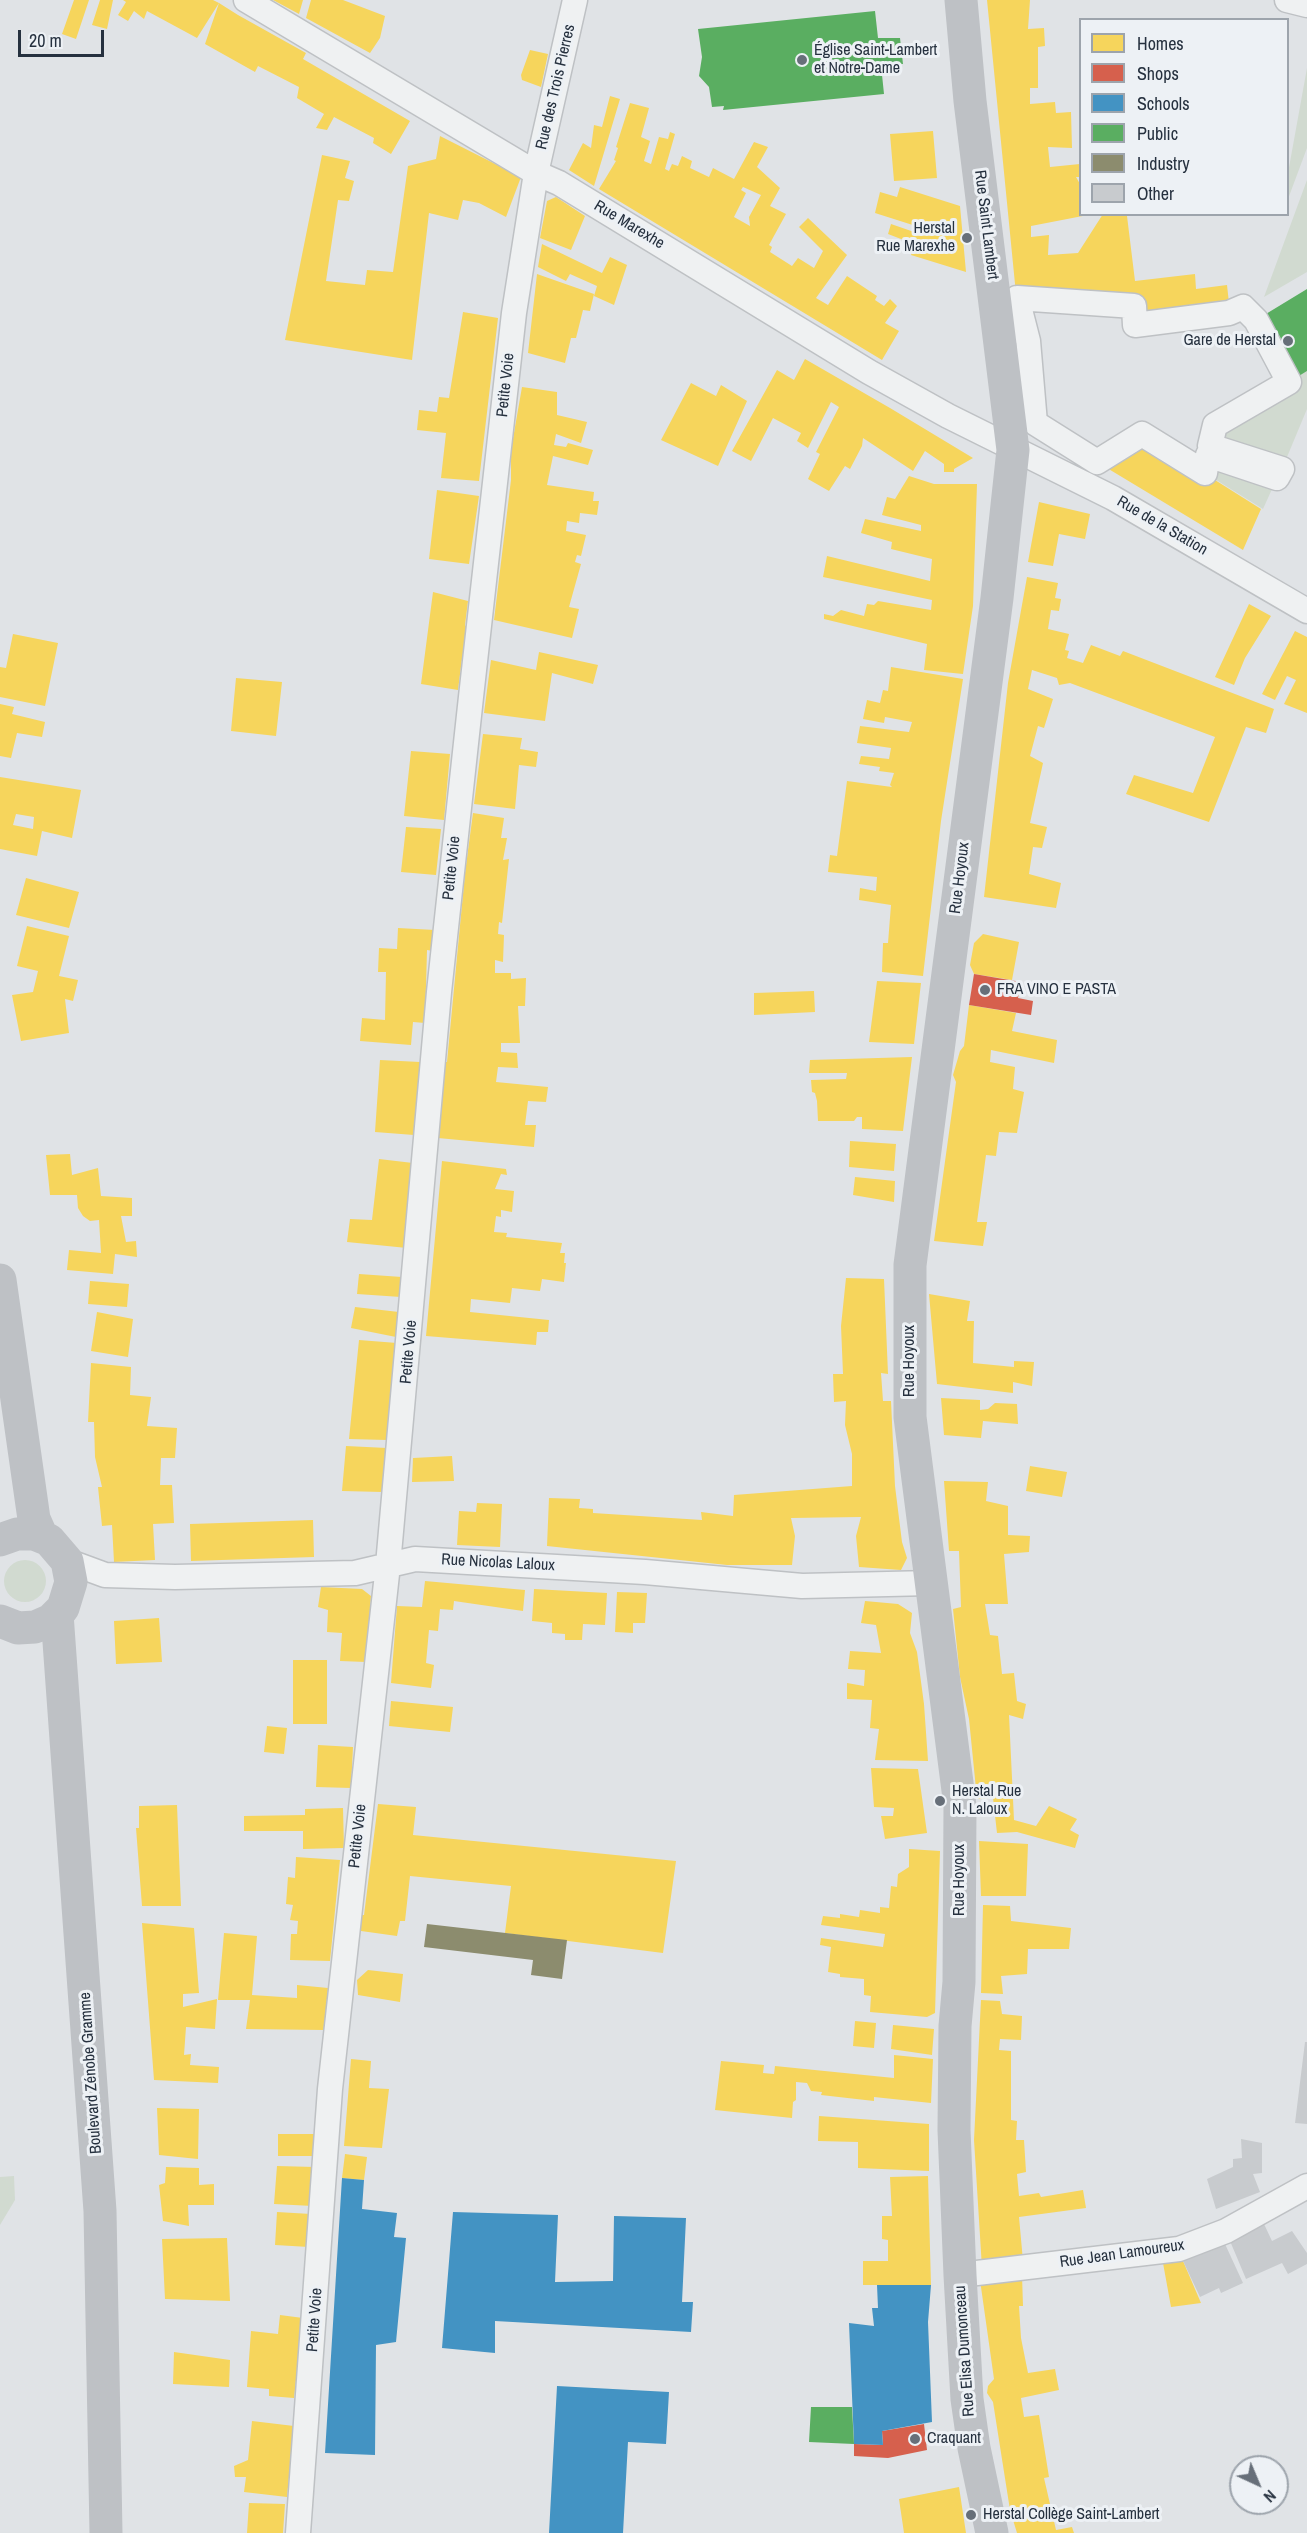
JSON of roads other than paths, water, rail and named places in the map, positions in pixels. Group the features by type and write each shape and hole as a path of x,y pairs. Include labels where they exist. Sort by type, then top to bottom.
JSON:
{"street":[{"name":"Rue Marexhe","path":"246,0 536,173 559,183 869,372 1013,450"},
{"name":"Rue des Trois Pierres","path":"536,173 575,0"},
{"name":"Rue Saint Lambert","path":"961,0 970,101 1013,450"},
{"path":"1287,0 1307,4"},
{"name":"Petite Voie","path":"298,2533 330,2089 388,1565 439,992 514,313 536,173"},
{"path":"1017,298 1134,306 1136,326 1229,313 1243,307 1256,320 1289,382 1215,425 1210,446 1282,469 1277,478 1208,454 1205,473 1142,434 1097,462 1035,423 1028,341 1017,298"},
{"name":"Rue de la Station","path":"1013,450 1113,498 1307,611"},
{"name":"Rue Hoyoux","path":"960,2275 954,2130 955,2026 959,1982 960,1806 910,1417 910,1265 1013,450"},
{"path":"0,1280 34,1519 42,1537"},
{"path":"0,1540 17,1534 42,1537 61,1551 71,1572 70,1593 57,1614 35,1627 18,1628 0,1621"},
{"name":"Rue Nicolas Laloux","path":"67,1562 105,1575 175,1577 355,1573 414,1559 645,1572 802,1586 931,1582"},
{"name":"Boulevard Zénobe Gramme","path":"57,1614 100,2211 106,2533"},
{"name":"Rue Jean Lamoureux","path":"960,2275 1179,2249 1226,2231 1307,2186"},
{"name":"Rue Elisa Dumonceau","path":"960,2275 967,2399 974,2448 993,2533"}],"place":[{"name":"Église Saint-Lambert et Notre-Dame","path":"802,60"},
{"name":"Herstal Rue Marexhe","path":"967,238"},
{"name":"Gare de Herstal","path":"1288,341"},
{"name":"FRA VINO E PASTA","path":"985,990"},
{"name":"Herstal Rue N. Laloux","path":"940,1801"},
{"name":"Craquant","path":"915,2439"},
{"name":"Herstal Collège Saint-Lambert","path":"971,2515"}]}
